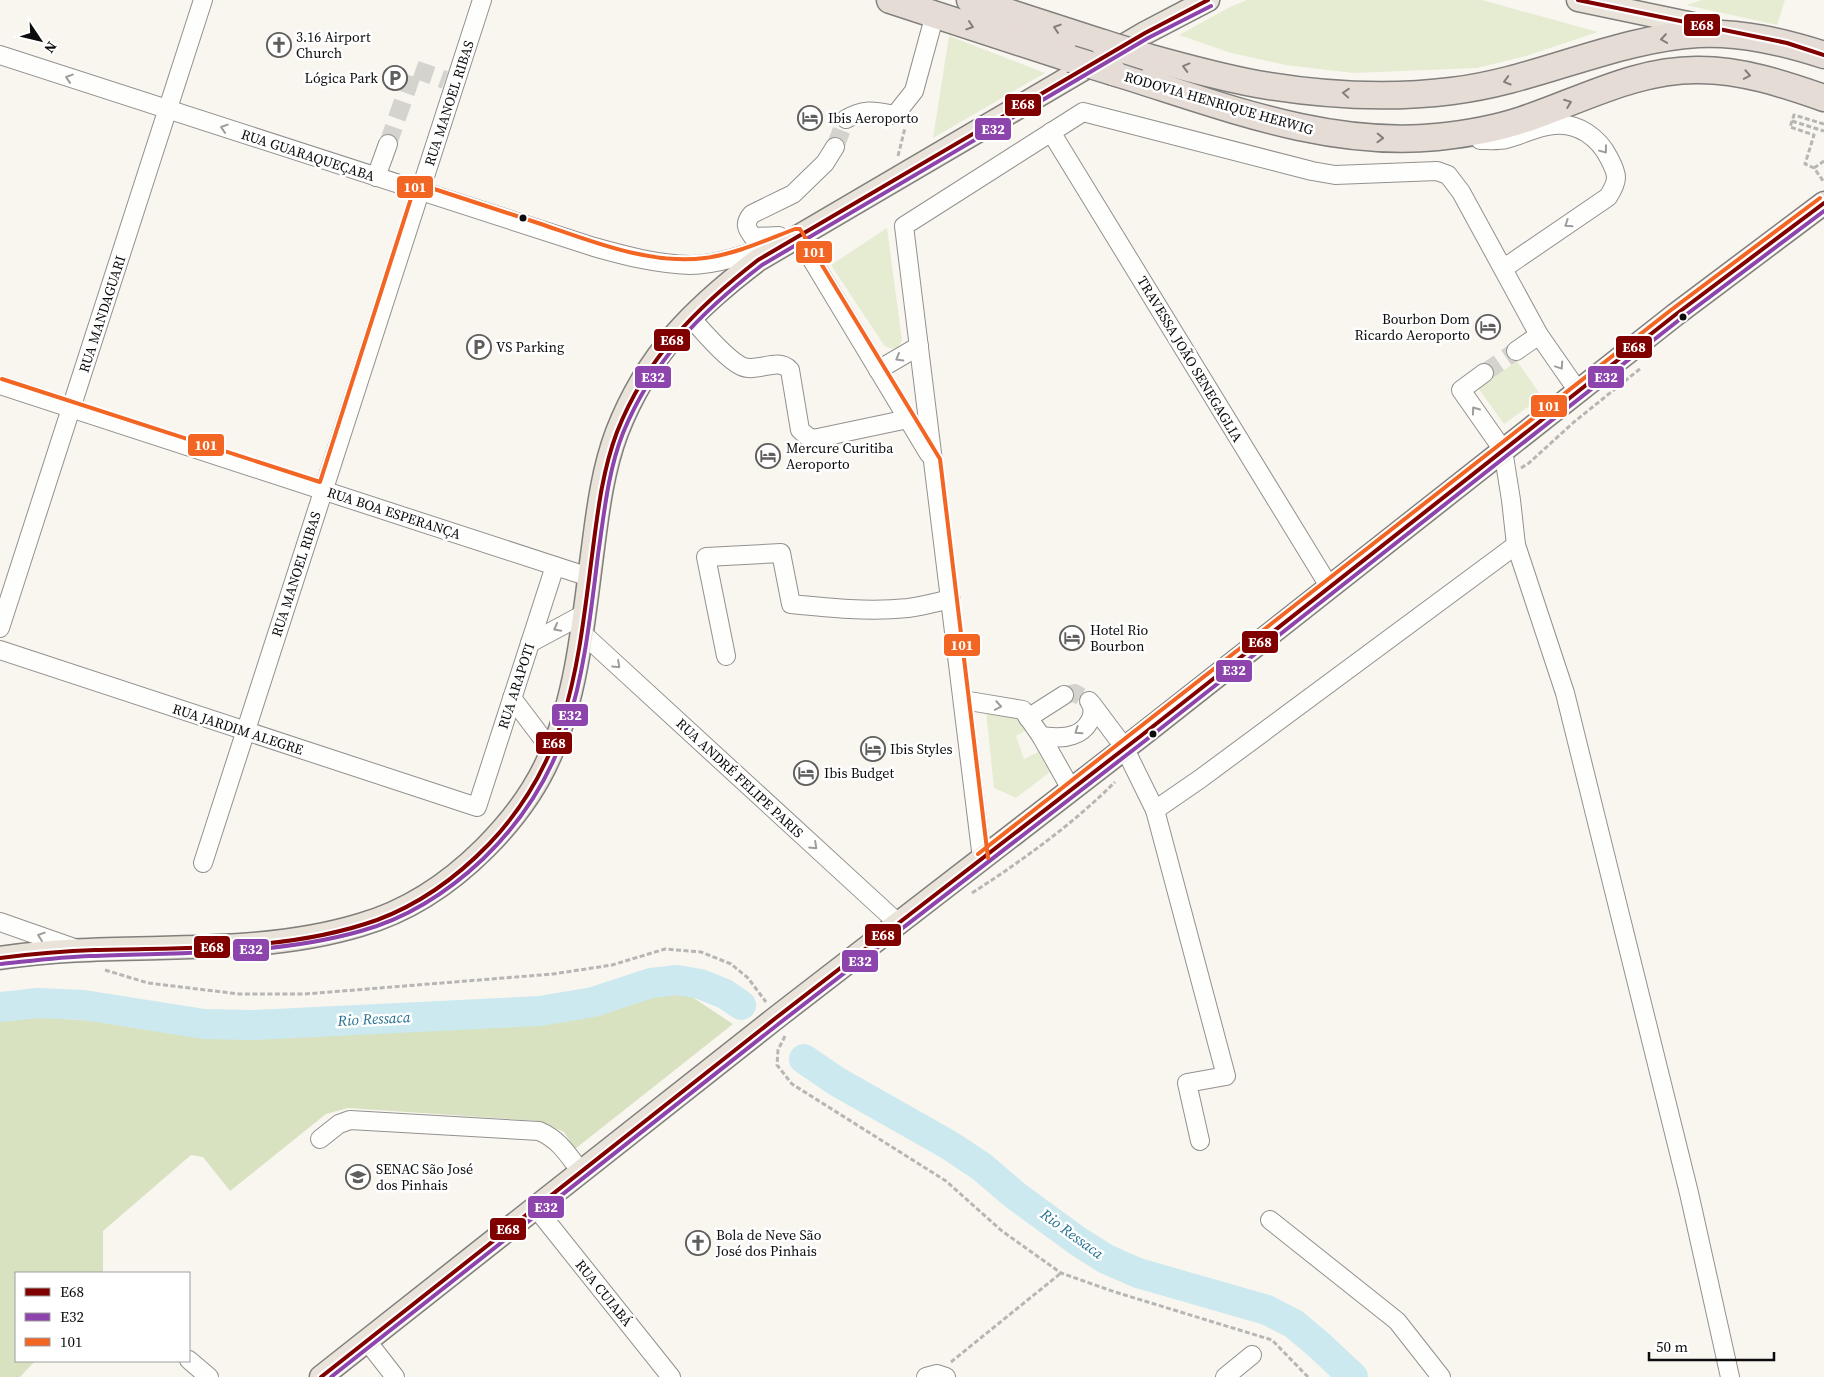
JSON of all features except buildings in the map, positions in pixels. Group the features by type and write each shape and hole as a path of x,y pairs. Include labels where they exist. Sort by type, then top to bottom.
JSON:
{"highway":[{"name":"RODOVIA HENRIQUE HERWIG","path":"890,0 1241,112 1327,133 1363,138 1399,139 1463,134 1496,128 1523,120 1620,83 1674,71 1725,71 1753,76 1781,83 1824,98"},
{"name":"RODOVIA HENRIQUE HERWIG","path":"970,0 1147,57 1216,76 1303,90 1364,94 1422,94 1499,84 1617,49 1657,40 1698,34 1748,36 1787,43 1824,55"}],"main road":[{"path":"0,958 82,950 271,943 321,936 362,925 401,910 445,884 466,867 495,838 518,810 540,776 552,751 574,674 604,478 616,436 631,400 646,373 666,344 690,317 725,285 751,265 1187,6 1208,0"},
{"path":"1578,0 1748,36"},
{"path":"321,1377 1675,315 1824,203"}],"street":[{"name":"RUA MANDAGUARI","path":"0,628 203,0"},
{"name":"RUA MANOEL RIBAS","path":"203,863 420,191 450,82 482,0"},
{"path":"846,119 855,113 867,110 895,115 914,91 935,14"},
{"name":"RUA GUARAQUEÇABA","path":"0,55 629,257 660,263 691,265 721,261 797,236"},
{"path":"982,859 904,226 1083,112 1312,171 1335,175 1436,171 1448,175 1461,192 1539,334 1578,391"},
{"path":"1463,134 1480,140 1504,139 1553,124 1571,125 1590,135 1606,151 1617,173 1614,187 1608,196 1504,268"},
{"name":"TRAVESSA JOÃO SENEGAGLIA","path":"1051,132 1329,586"},
{"path":"376,177 388,144"},
{"path":"835,147 825,162 793,194 752,214 747,220 746,229 753,238 797,236 934,461"},
{"path":"690,317 730,358 742,367 750,368 780,364 786,366 790,370 800,430 813,439 908,419"},
{"path":"1516,351 1539,334"},
{"path":"878,370 919,346"},
{"path":"1484,373 1461,390 1503,450 1512,500 1516,545 1565,693 1690,1193 1730,1377"},
{"name":"RUA BOA ESPERANÇA","path":"0,385 589,577"},
{"path":"1155,810 1200,779 1516,545"},
{"path":"726,656 706,556 781,553 791,604 848,610 901,608 951,599"},
{"name":"RUA ARAPOTI","path":"477,807 554,566"},
{"path":"530,643 583,623"},
{"name":"RUA ANDRÉ FELIPE PARIS","path":"583,623 899,924"},
{"name":"RUA JARDIM ALEGRE","path":"0,650 477,807"},
{"path":"1028,718 1064,695"},
{"path":"512,698 552,751"},
{"path":"963,700 1023,710 1041,736 1071,789"},
{"path":"1041,736 1058,738 1074,735 1090,722 1093,711 1089,702 1124,747 1155,810 1226,1076 1186,1083 1200,1141"},
{"path":"0,922 82,950"},
{"path":"320,1139 338,1124 350,1120 539,1132 552,1137 582,1172"},
{"name":"RUA CUIABÁ","path":"536,1208 671,1377"},
{"path":"1270,1220 1397,1321 1441,1377"},
{"path":"367,1341 395,1377"},
{"path":"1225,1377 1252,1355"},
{"path":"190,1361 209,1377"}],"path":[{"path":"1824,124 1794,115 1790,127 1814,135 1805,164 1814,168 1824,182"},
{"path":"1792,121 1824,131"},
{"path":"892,180 906,126"},
{"path":"1814,168 1824,161"},
{"path":"1529,463 1574,422 1644,366"},
{"path":"936,1376 1061,1273"}],"green space":[{"path":"1247,0 1482,0 1598,32 1526,56 1477,68 1353,73 1286,65 1231,53 1179,35 1230,7"},
{"path":"1702,0 1785,0 1777,25 1686,5"},
{"path":"949,36 1045,73 933,138"},
{"path":"887,228 902,340 897,347 892,348 884,345 831,265"},
{"path":"1517,361 1542,397 1504,424 1478,388"},
{"path":"986,711 1025,721 1029,729 1016,736 1024,759 1038,752 1050,772 1016,798 994,788"},
{"path":"665,989 689,995 733,1024 575,1149 564,1132 539,1121 348,1108 326,1114 230,1191 203,1157 191,1155 103,1231 103,1272 15,1272 15,1362 34,1362 20,1377 0,1377 0,1015 147,1024 237,1035 537,1019"}],"waterway":[{"name":"Rio Ressaca","path":"0,1007 38,1003 84,1005 204,1024 254,1025 540,1011 593,1002 651,983 677,980 700,984 725,994 741,1005"},
{"name":"Rio Ressaca","path":"804,1059 836,1081 949,1145 982,1167 1016,1196 1079,1242 1106,1259 1138,1273 1267,1310 1294,1324 1353,1377"}],"tunnel":[{"path":"388,144 414,69 445,80"},
{"path":"835,147 846,119"},
{"path":"1484,373 1516,351"},
{"path":"1064,695 1075,693 1087,700"}],"transit line":[{"name":"E68","path":"0,958 83,950 237,946 308,938 377,920 408,906 451,878 489,844 517,811 538,777 554,742 566,706 575,668 599,504 612,446 629,405 658,358 675,336 714,297 758,260 1145,33 1208,0"},
{"name":"E68","path":"1578,0 1787,43 1824,55"},
{"name":"E32","path":"1,964 79,957 261,949 328,939 378,926 395,919 441,893 470,871 514,826 538,791 556,756 569,719 579,680 587,640 607,493 618,447 635,407 664,360 681,339 719,301 762,265 1148,38 1211,6"},
{"name":"101","path":"2,379 320,482 414,189 417,185 422,185 599,244 641,255 662,258 684,259 717,256 751,246 795,229 800,229 940,459 988,858"},
{"name":"101","path":"978,854 1671,310 1820,198"},
{"name":"E68","path":"321,1377 777,1017 1142,735 1675,315 1824,203"},
{"name":"E32","path":"331,1377 781,1022 1146,740 1679,320 1824,211"}],"place":[{"name":"3.16 Airport Church","path":"279,45"},
{"name":"Lógica Park","path":"395,78"},
{"name":"Ibis Aeroporto","path":"810,118"},
{"name":"Bourbon Dom Ricardo Aeroporto","path":"1488,327"},
{"name":"VS Parking","path":"479,347"},
{"name":"Mercure Curitiba Aeroporto","path":"768,456"},
{"name":"Hotel Rio Bourbon","path":"1072,638"},
{"name":"Ibis Styles","path":"873,749"},
{"name":"Ibis Budget","path":"806,773"},
{"name":"SENAC São José dos Pinhais","path":"358,1177"},
{"name":"Bola de Neve São José dos Pinhais","path":"698,1243"}]}
